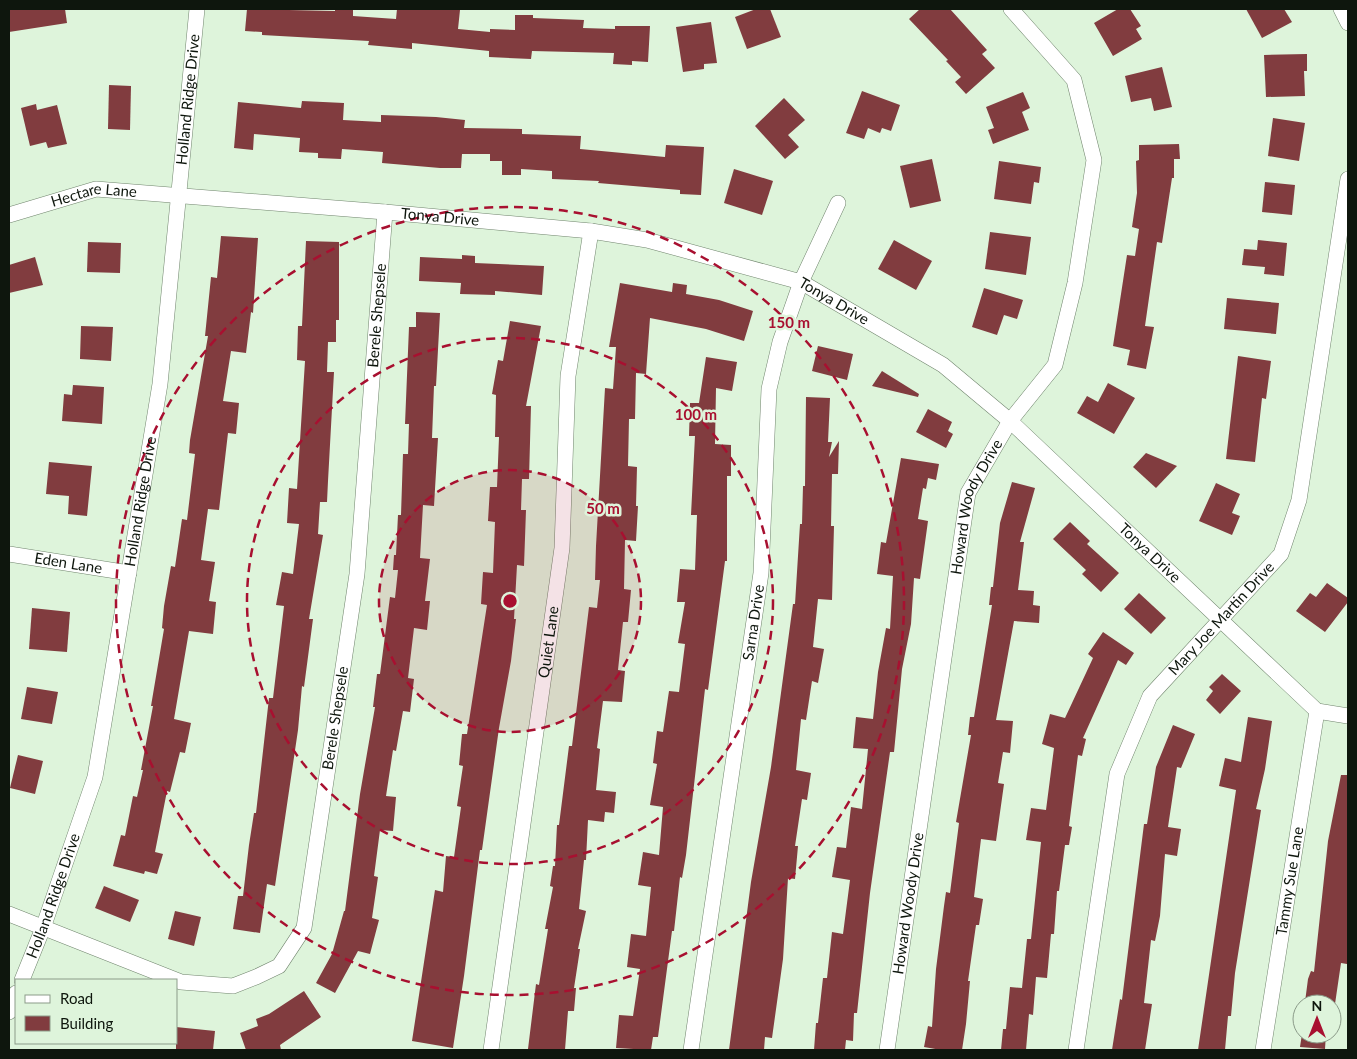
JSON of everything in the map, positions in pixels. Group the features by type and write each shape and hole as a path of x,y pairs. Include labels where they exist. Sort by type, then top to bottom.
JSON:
{"street":[{"name":"Holland Ridge Drive","path":"22,979 43,928 95,777 160,384 197,9"},
{"name":"Howard Woody Drive","path":"887,1050 968,493 1010,421 1055,365 1075,283 1094,160 1074,80 1011,9"},
{"path":"1341,9 1348,23"},
{"name":"Mary Joe Martin Drive","path":"1076,1050 1117,774 1150,696 1281,554 1299,500 1348,179"},
{"name":"Hectare Lane","path":"9,215 96,189 179,195"},
{"name":"Tonya Drive","path":"179,195 591,232 647,240 801,282 943,365 1010,421 1317,711"},
{"name":"Sarna Drive","path":"692,1050 761,573 769,389 780,342 801,282 838,203"},
{"name":"Berele Shepsele","path":"178,981 233,986 256,978 279,966 304,928 357,574 385,212"},
{"name":"Quiet Lane","path":"491,1050 562,548 568,376 591,232"},
{"name":"Eden Lane","path":"9,554 129,573"},
{"path":"1317,711 1348,716"},
{"name":"Tammy Sue Lane","path":"1263,1050 1317,711"},
{"name":"Berele Shepsele","path":"9,914 173,979"},
{"path":"9,1012 15,996"}],"building":[{"path":"9,9 65,9 67,23 9,32"},
{"path":"247,9 335,11 335,9 353,9 353,16 396,19 397,9 460,10 458,29 490,32 490,29 515,30 515,15 533,15 533,18 584,20 583,28 615,29 615,26 650,26 648,62 632,61 632,65 613,64 614,53 532,51 531,59 489,57 489,51 412,43 412,49 368,45 369,41 262,35 262,32 245,31"},
{"path":"756,9 770,9 781,37 747,49 735,17"},
{"path":"920,9 950,9 987,50 982,54 995,68 966,94 955,82 961,77 946,61 948,60 909,19"},
{"path":"1118,9 1130,9 1141,26 1136,29 1142,39 1113,56 1094,23"},
{"path":"1246,9 1284,9 1292,22 1262,38"},
{"path":"711,22 717,63 704,64 704,69 683,72 676,27"},
{"path":"1307,54 1307,71 1304,71 1305,96 1266,97 1264,55"},
{"path":"1162,67 1172,107 1154,111 1151,98 1131,102 1125,76"},
{"path":"109,85 131,86 130,130 108,129"},
{"path":"862,91 900,105 891,131 882,128 880,133 868,128 864,139 846,133"},
{"path":"1023,92 1030,108 1022,112 1029,130 993,144 988,130 994,128 986,107"},
{"path":"784,98 805,120 788,135 799,147 785,159 755,126"},
{"path":"302,101 344,103 343,120 381,122 381,115 436,117 465,120 464,128 522,129 522,134 581,136 580,149 665,157 666,145 704,147 701,195 680,194 680,190 598,183 599,181 552,179 552,171 521,169 521,175 502,175 502,161 490,161 490,154 462,154 461,168 440,168 382,163 383,152 342,149 341,159 318,158 318,153 299,152 300,138 254,134 253,150 234,148 238,102 301,108"},
{"path":"36,104 37,110 57,105 67,144 48,148 46,142 30,146 21,108"},
{"path":"1273,118 1305,123 1299,161 1268,156"},
{"path":"1179,144 1180,159 1174,159 1174,178 1172,178 1162,243 1157,242 1145,326 1154,327 1146,369 1127,365 1130,350 1113,346 1127,255 1135,256 1139,229 1132,227 1137,193 1136,161 1139,160 1139,145"},
{"path":"932,159 941,201 910,208 900,166"},
{"path":"999,161 1041,167 1039,183 1034,182 1031,204 994,199"},
{"path":"734,169 773,181 762,215 724,203"},
{"path":"1265,182 1295,185 1292,215 1262,212"},
{"path":"990,232 1031,237 1026,275 985,269"},
{"path":"221,236 258,238 253,313 251,312 246,353 231,351 223,401 239,403 236,434 228,433 219,510 208,509 201,560 215,562 209,601 216,602 213,634 189,631 174,719 191,723 185,753 180,752 170,792 167,791 155,852 163,854 157,874 145,871 144,874 113,866 121,835 125,836 133,796 137,797 143,770 141,770 153,706 151,706 164,629 162,628 164,606 171,566 175,567 182,519 187,520 195,454 189,453 190,440 208,336 205,336 211,277 217,278"},
{"path":"894,240 932,261 916,290 878,269"},
{"path":"1258,240 1287,243 1284,276 1264,274 1265,267 1242,265 1244,249 1257,250"},
{"path":"306,241 339,242 339,320 336,320 336,342 328,342 327,372 334,372 327,502 320,502 318,534 323,535 309,619 313,619 275,886 267,884 260,933 233,929 238,896 243,896 254,813 256,813 269,698 273,698 284,606 276,605 282,572 293,574 299,524 287,523 289,488 297,489 305,361 297,360 298,326 302,326"},
{"path":"88,242 121,243 120,273 87,272"},
{"path":"462,255 475,256 475,263 544,266 542,295 495,291 495,295 460,294 461,283 419,281 420,257 462,259"},
{"path":"35,257 43,285 9,293 9,265"},
{"path":"620,283 672,292 673,283 687,285 686,294 719,300 753,311 744,341 706,329 650,318 646,374 636,373 635,419 629,419 628,466 637,467 636,506 638,506 636,541 625,540 624,589 631,590 628,622 623,622 618,670 625,671 622,702 603,701 597,748 600,749 596,790 616,792 614,813 605,812 604,822 588,820 586,860 584,860 579,909 586,911 578,949 580,949 574,988 576,988 574,1011 568,1011 565,1050 528,1049 536,984 539,985 548,929 545,929 553,887 550,886 553,866 555,866 557,825 559,825 569,746 572,746 589,607 597,608 600,580 595,580 596,546 605,388 613,389 616,347 609,347"},
{"path":"984,288 1023,300 1017,319 1004,315 997,335 972,327"},
{"path":"1227,298 1279,303 1276,334 1224,329"},
{"path":"416,312 440,313 432,438 438,438 434,506 423,505 420,558 430,559 425,601 430,601 427,630 414,628 408,678 414,679 410,712 403,711 396,751 393,750 386,796 396,797 393,831 380,830 374,876 378,877 372,918 379,920 370,954 358,951 335,993 316,983 332,954 345,911 360,794 375,707 373,707 377,674 380,674 390,597 395,598 398,570 393,570 394,555 396,555 398,515 401,515 403,454 408,454 409,424 405,424 409,327 416,327"},
{"path":"510,321 541,326 526,406 531,406 529,479 522,479 521,510 526,510 524,566 517,565 514,619 516,619 511,661 499,728 482,850 480,850 453,1048 412,1041 435,890 443,892 446,856 454,857 461,807 457,806 463,766 459,765 462,734 467,734 487,605 481,604 483,572 493,573 495,522 488,521 490,487 497,487 499,437 495,437 496,395 492,394 498,360 503,361"},
{"path":"81,326 113,327 111,361 80,359"},
{"path":"818,346 853,354 847,380 812,371"},
{"path":"1238,356 1271,361 1266,399 1262,398 1255,462 1226,459"},
{"path":"706,357 737,362 732,391 716,388 715,444 731,445 731,476 727,476 727,561 725,561 708,690 705,689 686,855 682,878 680,877 658,1037 653,1037 651,1050 616,1048 619,1015 633,1016 640,969 627,967 631,934 646,936 651,887 638,885 643,852 659,855 663,807 650,805 657,764 653,763 657,731 663,732 669,691 679,692 685,644 678,643 685,602 677,602 680,569 695,570 697,515 691,515 695,436 689,436 690,403 699,403"},
{"path":"882,371 919,394 918,397 872,386"},
{"path":"1108,383 1135,398 1114,434 1077,413 1087,396 1098,402"},
{"path":"73,385 104,387 102,424 62,421 64,394 72,395"},
{"path":"806,397 830,398 828,442 832,442 829,457 839,441 838,474 832,474 831,526 834,526 832,600 818,599 813,647 824,649 818,683 812,681 806,720 801,719 796,770 811,773 807,800 802,799 795,846 798,846 795,879 788,878 783,959 772,1038 765,1037 764,1050 729,1050 751,882 771,767 793,604 795,604 800,524 802,524 803,486 805,486"},
{"path":"928,409 952,422 948,431 953,434 946,448 916,432"},
{"path":"1146,453 1177,466 1156,488 1133,467"},
{"path":"901,458 939,464 936,480 928,478 926,489 923,488 918,519 928,521 920,579 914,578 911,624 902,669 894,752 890,752 870,893 857,1013 854,1013 853,1041 846,1040 845,1050 814,1050 816,1023 818,1023 823,978 827,978 832,932 843,934 850,880 832,877 837,847 846,848 851,807 862,809 868,749 853,748 856,717 873,719 878,672 886,628 890,629 893,576 877,574 881,542 886,543"},
{"path":"49,462 92,466 87,516 68,514 69,496 46,494"},
{"path":"1012,482 1035,488 1020,542 1024,542 1018,590 1034,591 1033,605 1040,606 1039,623 1014,621 996,720 1013,721 1010,753 1003,752 998,783 1004,784 996,841 981,839 974,897 983,899 979,925 976,925 968,981 970,981 962,1050 941,1050 924,1047 928,1026 932,1027 936,969 944,906 946,892 950,893 959,823 956,822 971,735 968,735 970,717 974,717 992,605 989,605 991,587 993,587 1000,523"},
{"path":"1216,483 1240,494 1232,513 1240,516 1232,535 1199,521"},
{"path":"1070,522 1090,541 1087,544 1119,573 1101,592 1082,574 1086,570 1053,539"},
{"path":"1327,583 1348,598 1348,602 1325,632 1296,611 1310,593 1316,597"},
{"path":"1139,593 1166,618 1151,634 1124,609"},
{"path":"32,608 70,612 67,652 29,649"},
{"path":"1103,632 1134,653 1126,665 1118,660 1083,738 1086,739 1082,756 1078,755 1069,826 1072,827 1069,845 1065,845 1059,891 1057,891 1054,934 1051,934 1047,978 1036,977 1033,1015 1029,1014 1026,1050 1001,1050 1003,1029 1006,1029 1010,987 1022,988 1027,939 1031,939 1041,842 1026,840 1031,808 1046,810 1054,748 1042,744 1050,714 1065,718 1093,658 1088,654"},
{"path":"1222,674 1241,691 1220,714 1206,700 1213,691 1209,687"},
{"path":"27,687 58,692 52,724 21,719"},
{"path":"1248,717 1272,721 1265,769 1256,809 1261,810 1235,973 1231,1016 1228,1016 1225,1050 1198,1050 1236,790 1219,786 1225,758 1241,762"},
{"path":"1173,725 1195,734 1181,768 1177,767 1168,827 1181,829 1177,856 1165,854 1160,916 1155,941 1151,940 1144,1003 1152,1004 1145,1050 1112,1050 1120,999 1122,1000 1144,824 1147,824 1156,767"},
{"path":"18,755 43,761 35,794 10,788"},
{"path":"1341,775 1348,775 1347,964 1341,963 1336,994 1306,994 1308,979 1311,971 1314,972 1328,841"},
{"path":"104,886 139,900 130,922 95,908"},
{"path":"175,911 201,917 194,946 168,939"},
{"path":"304,991 321,1017 280,1045 281,1050 246,1050 240,1033 258,1026 256,1019 269,1014"},
{"path":"178,1027 215,1031 213,1050 176,1050"},
{"path":"1300,1044 1325,1044 1325,1049 1300,1047"}]}
